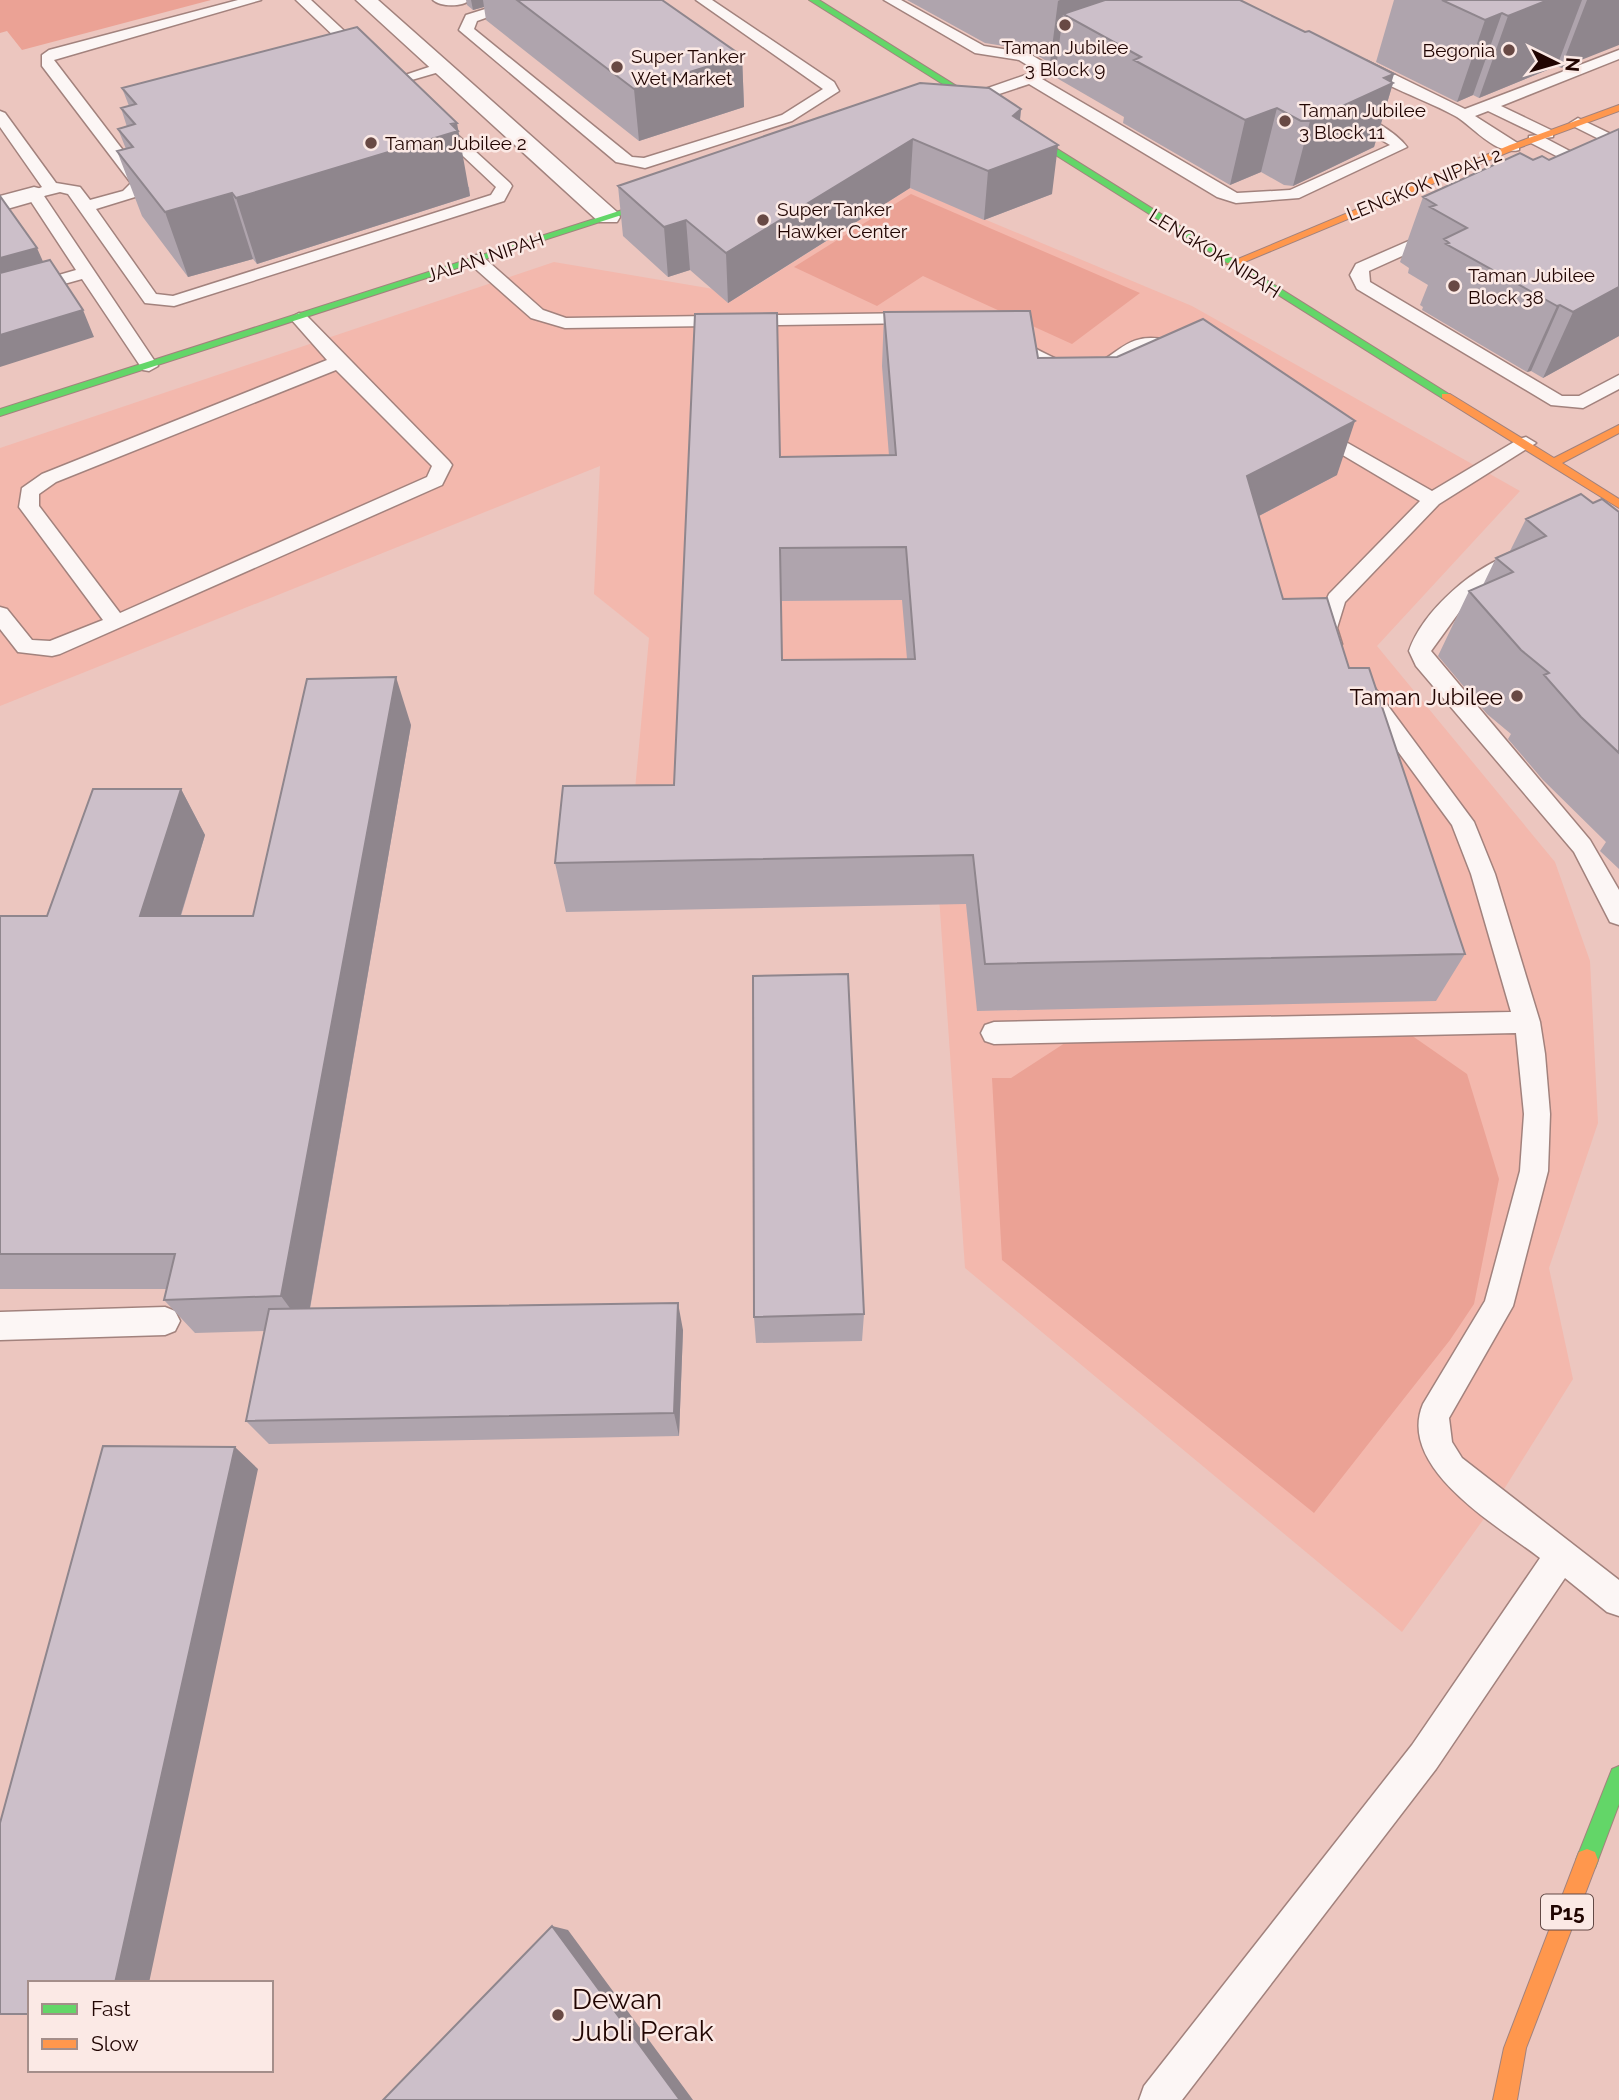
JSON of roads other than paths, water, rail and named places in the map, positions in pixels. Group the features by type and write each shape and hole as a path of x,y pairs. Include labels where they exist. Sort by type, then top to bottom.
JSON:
{"street":[{"path":"366,0 608,217"},
{"name":"LENGKOK NIPAH","path":"813,0 1231,264 1555,461 1619,506"},
{"path":"943,108 970,99"},
{"name":"LENGKOK NIPAH 2","path":"1231,264 1513,147 1619,108"},
{"path":"0,204 43,191"},
{"name":"JALAN NIPAH","path":"0,413 684,193"},
{"path":"1555,461 1619,428"},
{"name":"P15","path":"1505,2100 1515,2048 1615,1799"},
{"name":"P15","path":"1494,2079 1515,2048"}],"lane":[{"path":"85,207 129,194 140,183 47,63 47,58 54,53 254,0"},
{"path":"303,0 386,77 441,67"},
{"path":"440,0 463,0"},
{"path":"529,0 471,18 466,30 630,162 645,163 787,118 827,96 831,91 829,85 703,0"},
{"path":"891,0 980,50 1023,57 1049,72"},
{"path":"970,99 1101,53"},
{"path":"1344,54 1464,115 1482,130 1513,147"},
{"path":"1464,115 1619,54"},
{"path":"1031,79 1223,194 1236,198 1293,195 1398,147 1393,139 1334,108"},
{"path":"1489,106 1586,166 1619,183"},
{"path":"43,191 68,187 74,190 151,299 161,302 174,301 498,198 504,186 422,110"},
{"path":"1,118 86,272 149,366"},
{"path":"787,118 805,132"},
{"path":"1578,123 1619,143"},
{"path":"1561,177 1586,166"},
{"path":"1449,228 1362,268 1359,275 1363,285 1558,401 1583,402 1619,381"},
{"path":"476,260 537,314 565,323 937,318"},
{"path":"0,297 86,272"},
{"path":"0,614 18,640 39,650 67,645 435,481 442,465 437,459 339,362 299,318"},
{"path":"984,332 1082,371 1097,368 1139,342 1155,341 1170,345 1205,366"},
{"path":"116,623 29,507 29,492 48,478 339,362"},
{"path":"1301,422 1432,500"},
{"path":"1526,443 1432,500 1336,599 1327,618 1328,639 1462,822 1483,874 1527,1022 1536,1114 1534,1171 1498,1306 1434,1415 1433,1433 1438,1450 1451,1469 1619,1600"},
{"path":"1596,519 1619,506"},
{"path":"1536,550 1466,588 1420,651 1424,662 1582,846 1619,915"},
{"path":"994,1033 1527,1022"},
{"path":"0,1326 165,1321"},
{"path":"1158,2100 1424,1757 1561,1555"}],"place":[{"name":"Taman Jubilee 3 Block 9","path":"1065,25"},
{"name":"Begonia","path":"1509,50"},
{"name":"Super Tanker Wet Market","path":"617,67"},
{"name":"Taman Jubilee 3 Block 11","path":"1285,121"},
{"name":"Taman Jubilee 2","path":"371,143"},
{"name":"Super Tanker Hawker Center","path":"763,220"},
{"name":"Taman Jubilee Block 38","path":"1454,286"},
{"name":"Taman Jubilee","path":"1517,696"},
{"name":"Dewan Jubli Perak","path":"558,2015"}]}
